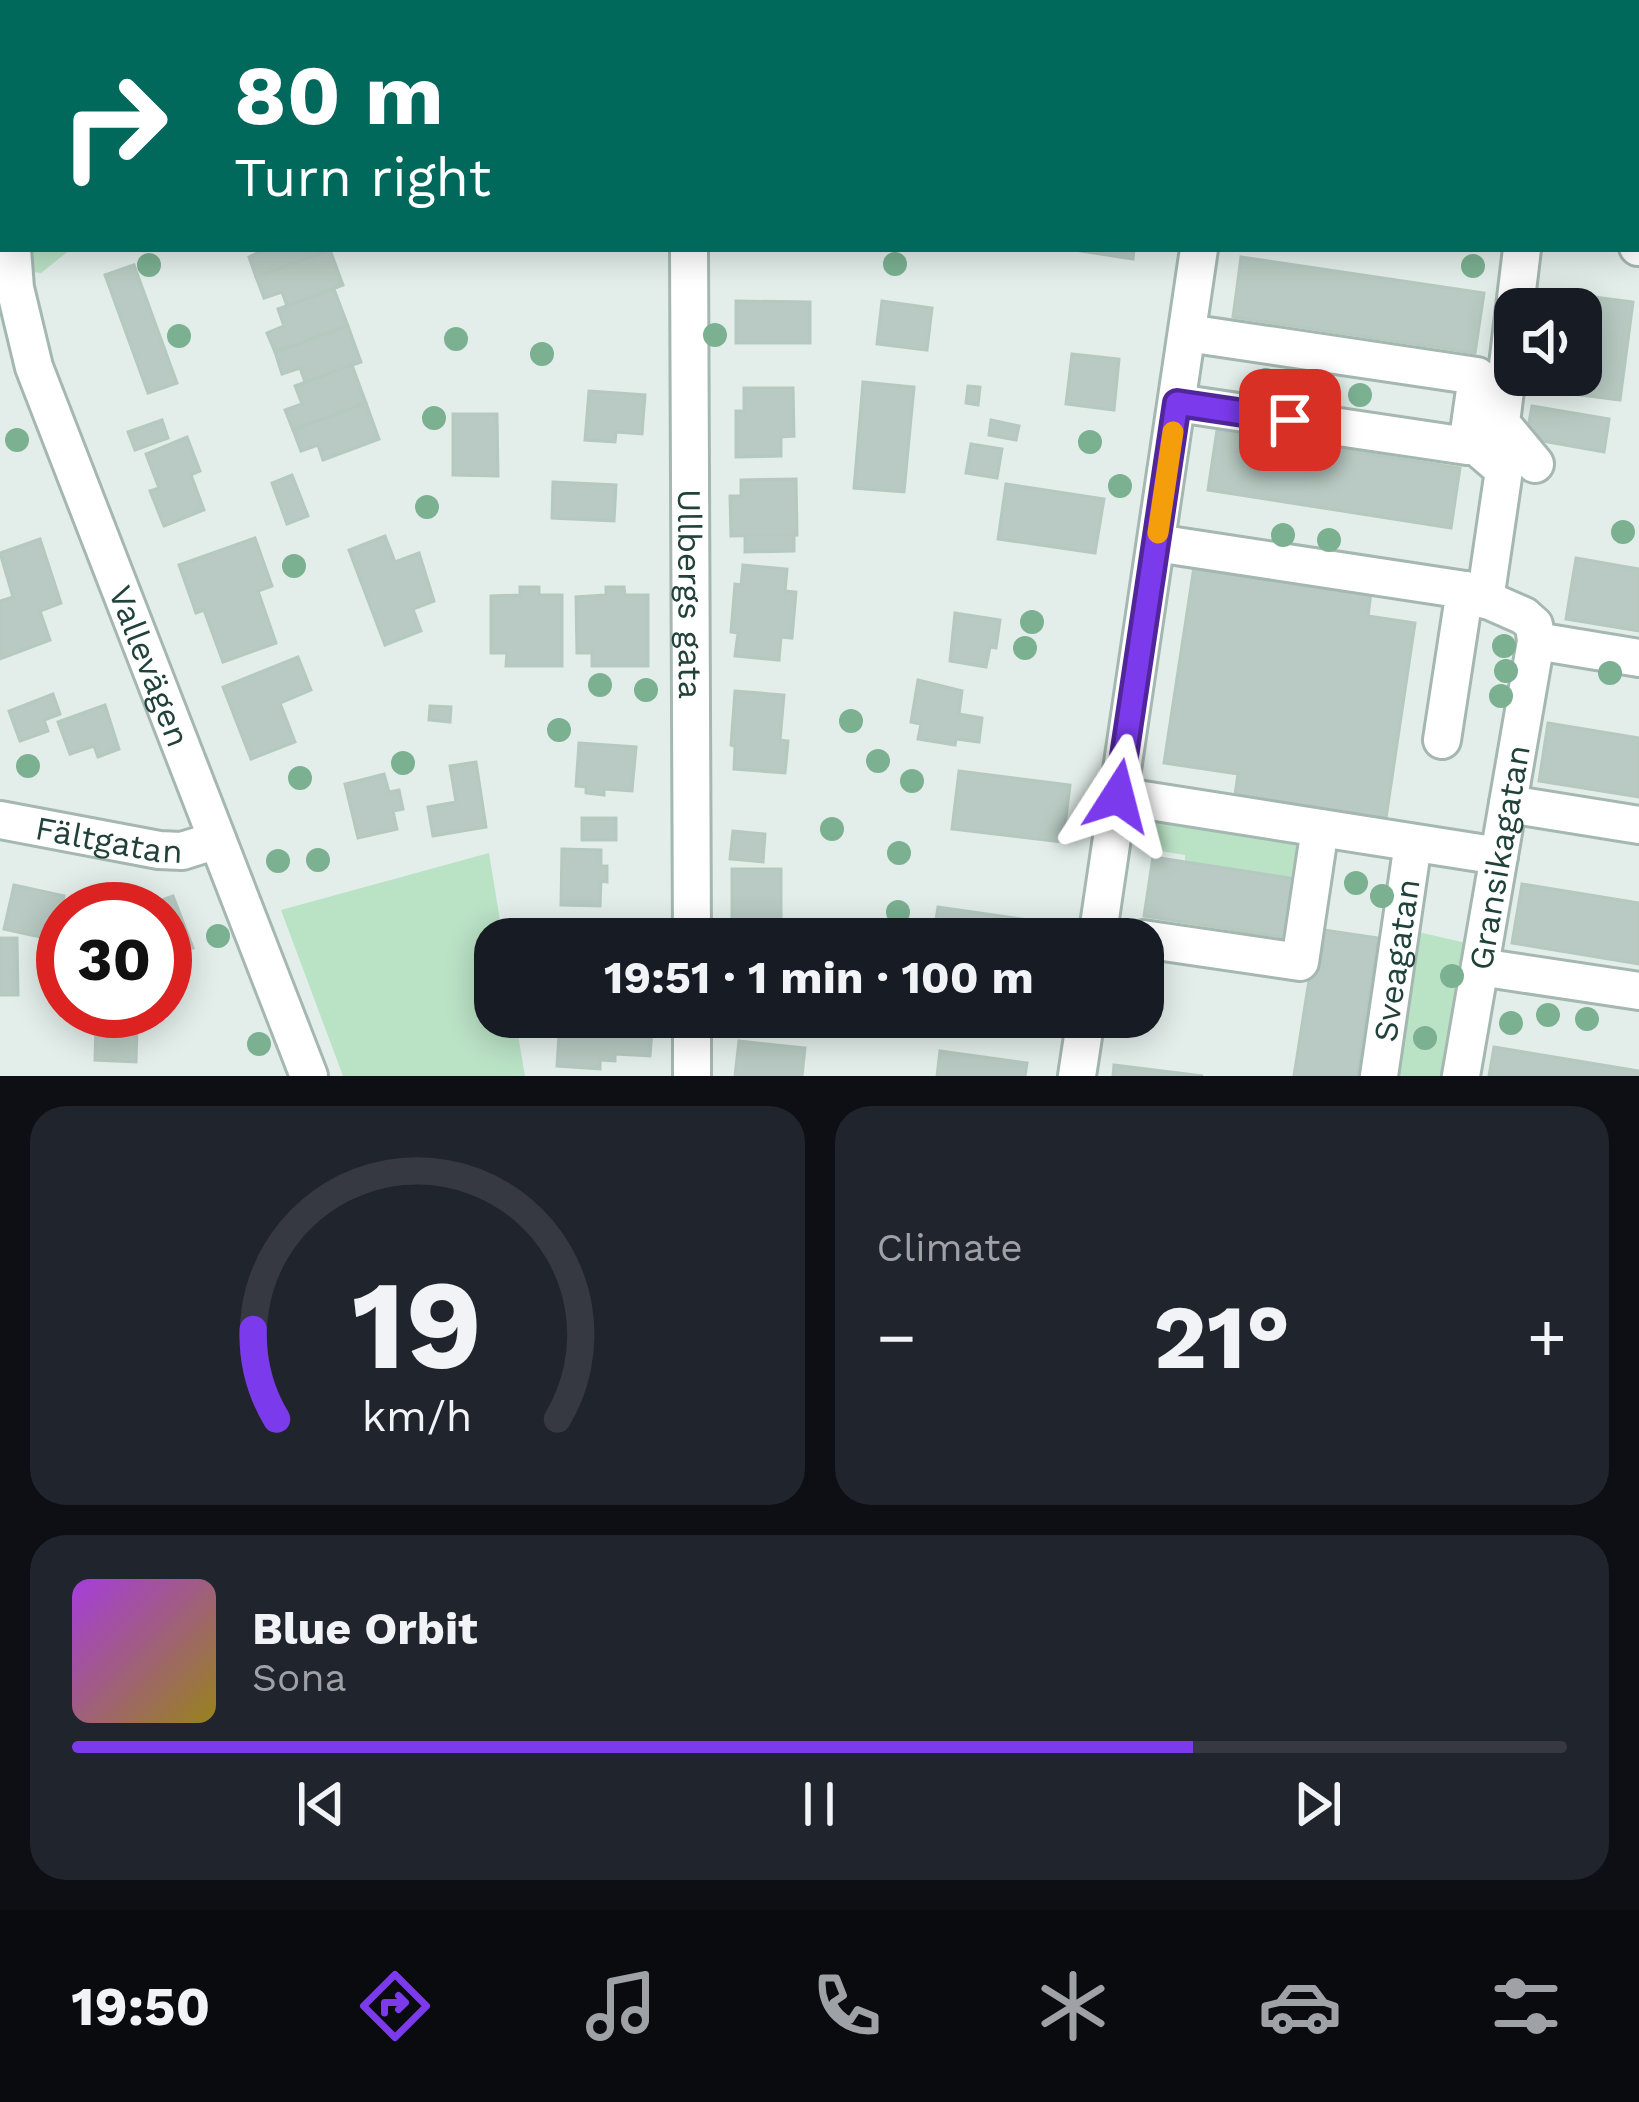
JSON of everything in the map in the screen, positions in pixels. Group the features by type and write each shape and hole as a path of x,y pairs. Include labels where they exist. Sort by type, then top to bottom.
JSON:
{"street":[{"name":"Vallevägen","path":"12,252 22,323 34,367 309,1076"},
{"name":"Ullbergs gata","path":"689,252 692,918"},
{"path":"1101,918 1199,252"},
{"path":"1522,252 1501,423 1534,464"},
{"path":"1177,403 1466,446 1477,376 1187,333"},
{"path":"1442,740 1504,470 1468,439"},
{"path":"1156,543 1475,595 1524,616 1534,625 1536,640 1639,658"},
{"name":"Gransikagatan","path":"1461,1076 1536,640"},
{"path":"1118,796 1498,856"},
{"path":"1508,804 1639,825"},
{"name":"Fältgatan","path":"0,820 159,850 182,851 217,840"},
{"path":"1164,942 1300,962 1320,828"},
{"name":"Sveagatan","path":"1379,1076 1413,843"},
{"path":"1480,967 1639,992"},
{"path":"692,1038 692,1076"},
{"path":"1077,1076 1083,1038"}],"green space":[{"path":"33,252 67,252 41,273 34,272"},
{"path":"1152,814 1308,838 1303,880 1185,862 1185,855 1142,848 1145,824"},
{"path":"489,853 500,918 474,918 474,1038 519,1038 525,1076 343,1076 281,910"},
{"path":"1405,929 1475,945 1453,1076 1384,1076"}],"building":[{"path":"260,252 325,252 256,277 249,257"},
{"path":"331,252 343,285 287,306 282,292 264,298 256,277"},
{"path":"1088,252 1134,252 1133,259"},
{"path":"1241,257 1484,293 1475,353 1233,317"},
{"path":"134,265 177,383 148,393 105,275"},
{"path":"334,289 348,326 275,352 267,333 284,326 278,309"},
{"path":"1602,298 1633,302 1620,400 1589,396 1602,396"},
{"path":"736,301 810,302 810,343 736,343"},
{"path":"882,301 932,308 927,350 877,344"},
{"path":"348,326 361,362 305,382 300,368 282,374 275,352"},
{"path":"1072,354 1119,359 1114,410 1066,404"},
{"path":"352,365 366,403 293,430 285,410 302,404 295,386"},
{"path":"863,382 914,387 904,492 854,488"},
{"path":"968,386 980,387 978,405 966,403"},
{"path":"744,388 793,388 794,436 781,437 781,456 736,457 736,411 744,411"},
{"path":"589,391 645,395 642,434 616,432 615,442 585,440"},
{"path":"366,403 379,439 323,460 318,445 301,451 293,430"},
{"path":"1532,406 1609,419 1604,452 1526,438"},
{"path":"453,414 497,414 498,476 453,475"},
{"path":"162,420 168,438 135,450 128,432"},
{"path":"991,420 1019,426 1016,440 989,435"},
{"path":"1217,430 1460,468 1451,528 1208,490"},
{"path":"187,437 200,471 191,475 204,510 164,526 150,491 159,488 146,454"},
{"path":"971,444 1002,449 997,478 966,473"},
{"path":"292,475 308,516 287,524 272,483"},
{"path":"796,479 797,535 731,536 730,496 741,496 741,480"},
{"path":"553,482 616,485 614,521 552,518"},
{"path":"1006,484 1104,499 1095,553 998,539"},
{"path":"745,535 794,535 794,551 745,552"},
{"path":"385,536 395,562 419,553 434,601 413,609 421,631 385,645 349,550"},
{"path":"255,538 272,586 258,591 276,643 223,662 204,610 196,613 179,565"},
{"path":"40,539 61,603 40,611 50,640 0,659 0,601 13,597 0,553"},
{"path":"1576,558 1639,569 1639,631 1566,619"},
{"path":"743,565 787,569 785,591 796,592 792,638 781,637 779,660 735,656 738,633 731,632 735,584 741,585"},
{"path":"1194,567 1371,593 1368,616 1415,623 1386,818 1235,795 1238,774 1164,763"},
{"path":"520,587 539,587 539,595 562,595 562,666 506,666 507,653 491,653 491,596 520,595"},
{"path":"606,587 624,587 625,595 648,595 648,666 592,666 592,653 577,653 576,597 606,595"},
{"path":"955,613 1000,620 996,648 990,647 986,667 950,661"},
{"path":"298,657 311,690 280,703 295,742 251,759 223,687"},
{"path":"918,680 962,691 959,714 982,718 979,742 956,739 955,745 918,739 921,724 911,722"},
{"path":"735,691 784,695 780,740 788,741 785,773 734,769"},
{"path":"53,694 60,714 44,720 48,731 20,741 9,711"},
{"path":"105,705 119,749 98,757 94,746 70,754 58,722"},
{"path":"430,706 451,707 450,722 429,720"},
{"path":"1548,723 1639,738 1639,797 1539,781"},
{"path":"579,743 636,747 632,791 604,789 604,795 586,793 586,787 576,786"},
{"path":"476,762 486,827 433,836 428,807 456,802 450,766"},
{"path":"959,771 1070,785 1063,842 952,829"},
{"path":"384,774 389,792 399,790 403,809 393,811 397,829 358,838 345,784"},
{"path":"582,818 616,818 616,840 582,840"},
{"path":"733,831 765,834 763,862 730,859"},
{"path":"562,849 601,850 607,882 601,881 600,906 561,905"},
{"path":"1153,857 1303,880 1294,939 1144,916"},
{"path":"732,869 781,869 781,918 732,918"},
{"path":"1522,884 1639,903 1639,964 1512,943"},
{"path":"14,885 36,890 36,936 4,929"},
{"path":"938,907 1014,918 936,918"},
{"path":"1317,929 1378,938 1357,1076 1294,1076"},
{"path":"0,938 17,938 18,995 0,995"},
{"path":"96,1038 137,1038 136,1062 95,1060"},
{"path":"559,1038 651,1038 650,1056 615,1054 615,1061 600,1060 600,1069 557,1066"},
{"path":"739,1041 805,1048 802,1076 735,1076"},
{"path":"1494,1047 1639,1071 1639,1076 1489,1076"},
{"path":"940,1051 1027,1063 1025,1076 937,1076"},
{"path":"1114,1065 1203,1076 1113,1076"}],"slow traffic":[{"path":"1158,533 1173,432"}],"route":[{"path":"1118,796 1177,403 1290,420"}]}
